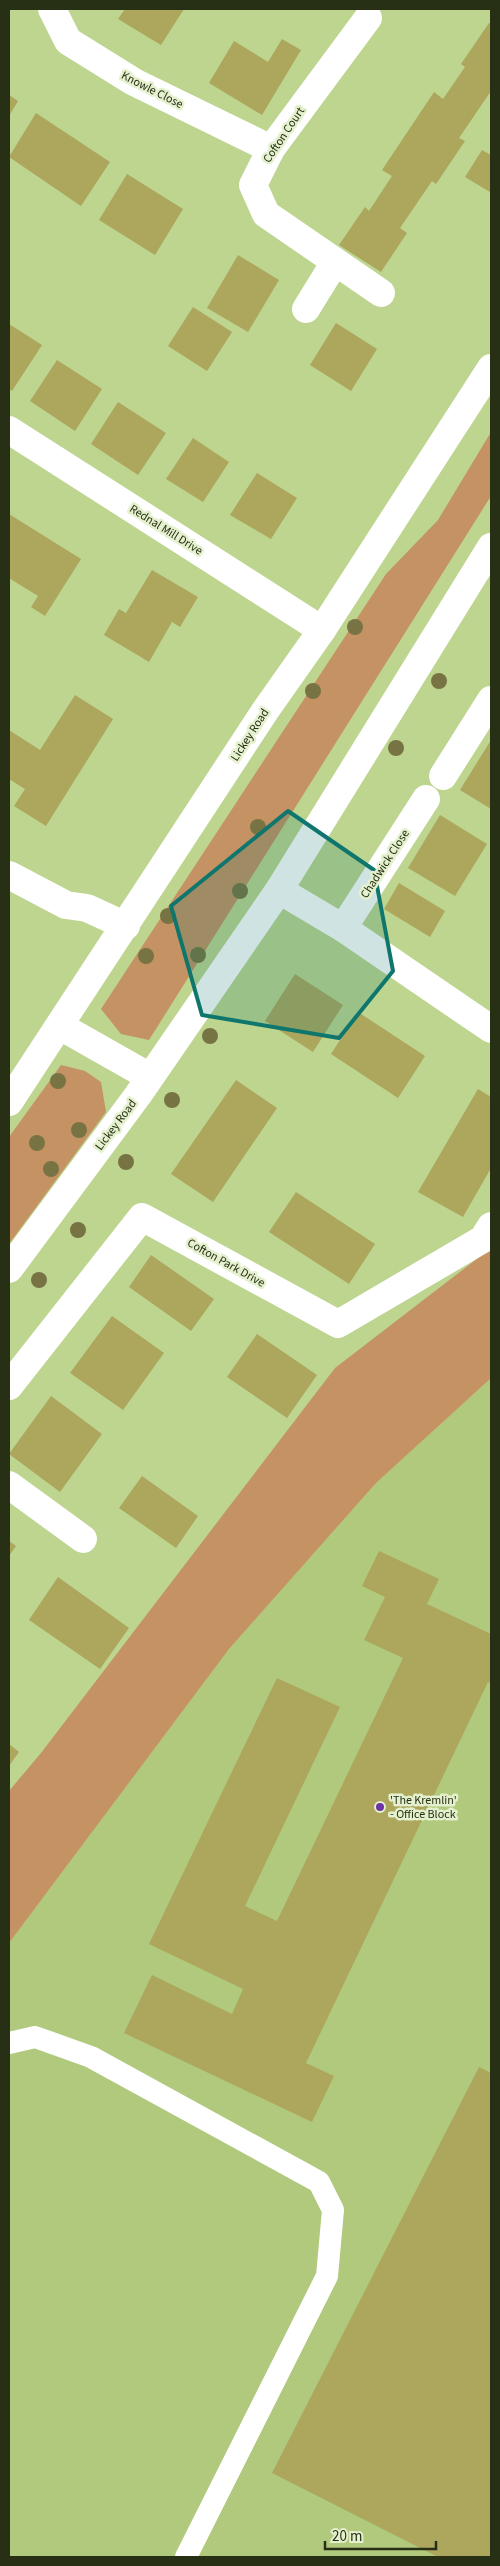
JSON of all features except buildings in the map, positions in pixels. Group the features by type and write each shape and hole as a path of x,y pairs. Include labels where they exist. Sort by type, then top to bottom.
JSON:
{"street":[{"name":"Knowle Close","path":"52,9 68,41 134,82 271,149"},
{"name":"Cofton Court","path":"368,18 271,149 254,185 266,214 381,293"},
{"path":"306,309 334,262"},
{"name":"Lickey Road","path":"9,1102 265,711 322,630 491,368"},
{"name":"Rednal Mill Drive","path":"9,430 322,630"},
{"name":"Lickey Road","path":"9,1269 150,1077 279,890 487,564"},
{"path":"443,776 491,700"},
{"name":"Chadwick Close","path":"343,928 426,799"},
{"path":"9,876 66,904 87,908 126,926"},
{"path":"279,890 343,928 491,1029"},
{"path":"60,1026 150,1077"},
{"name":"Cofton Park Drive","path":"9,1386 142,1217 338,1324 483,1239 491,1226"},
{"path":"9,1486 83,1540"}],"lane":[{"path":"9,2043 35,2037 91,2058 319,2182 333,2210 327,2276 186,2557"}],"highlighted area":[{"path":"288,811 374,870 393,971 339,1038 202,1015 171,906"}],"shaded area":[{"path":"491,432 491,496 149,1040 121,1034 101,1009 386,574 438,520"},
{"path":"61,1065 85,1071 101,1082 106,1112 9,1244 9,1137"},
{"path":"491,1248 491,1378 376,1483 229,1649 9,1943 9,1791 41,1753 335,1368"},
{"path":"491,1378 491,2557 9,2557 9,1943 229,1649 376,1483"}],"place":[{"name":"'The Kremlin' - Office Block","path":"380,1807"}]}
